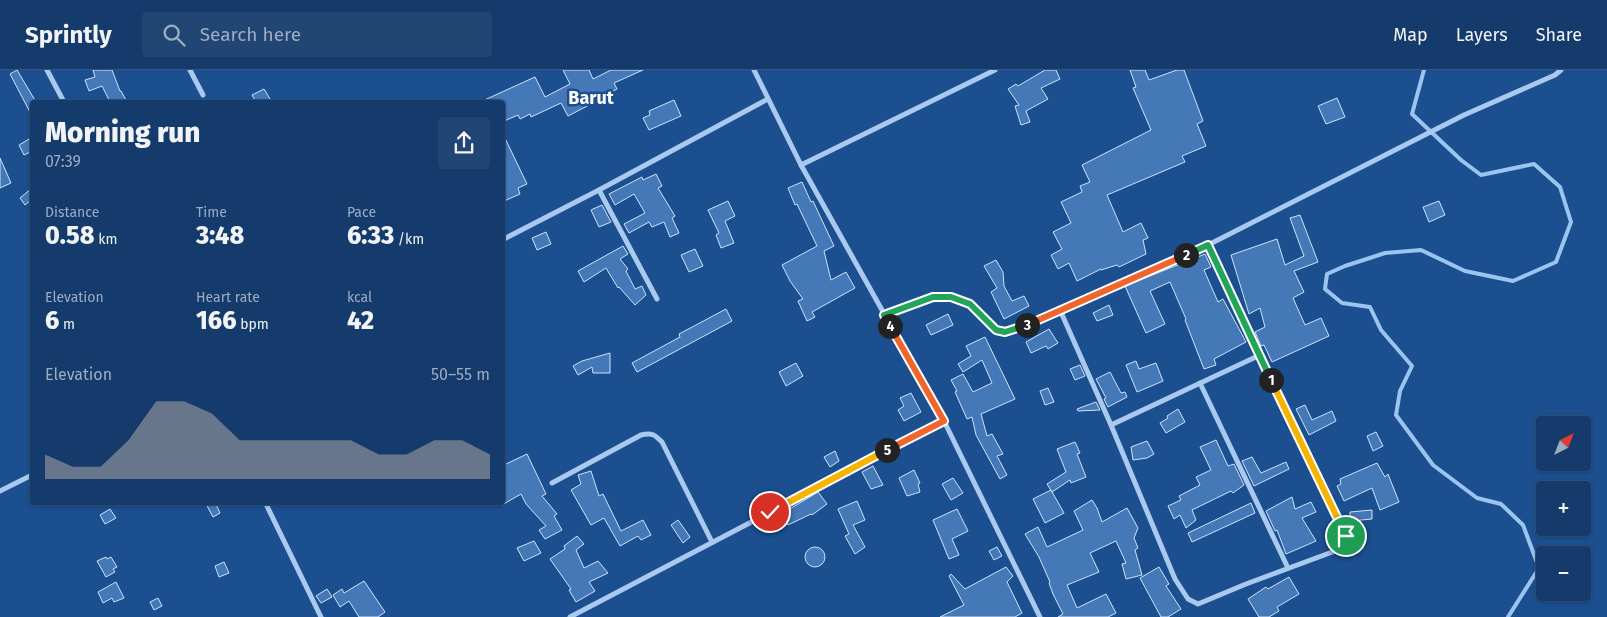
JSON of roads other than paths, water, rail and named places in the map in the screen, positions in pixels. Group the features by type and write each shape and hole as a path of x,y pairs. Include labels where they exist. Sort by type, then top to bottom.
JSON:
{"street":[{"path":"47,70 63,100"},
{"path":"190,70 202,95"},
{"path":"754,70 801,165 944,421 1040,617"},
{"path":"801,165 995,70"},
{"path":"884,315 933,297 951,297 970,304 996,330 1005,332 1015,330 1208,245 1417,139 1555,75 1561,70"},
{"path":"505,238 768,99"},
{"path":"599,190 657,299"},
{"path":"1060,310 1175,579 1188,599 1198,604 1343,548 1346,543 1346,536 1208,245"},
{"path":"1111,426 1260,355"},
{"path":"1200,383 1288,568"},
{"path":"570,617 944,421"},
{"path":"552,483 641,435 654,434 662,442 712,542"},
{"path":"0,491 30,476"},
{"path":"266,505 322,617"}],"waterway":[{"path":"1424,70 1412,114 1461,160 1481,175 1534,164 1560,187 1571,222 1556,262 1513,281 1465,271 1421,250 1385,253 1327,274 1325,289 1342,303 1370,307 1381,330 1412,366 1400,391 1396,415 1433,465 1477,498 1501,504 1523,525 1539,568 1508,617"}],"district":[{"name":"Barut","path":"591,98"}]}
